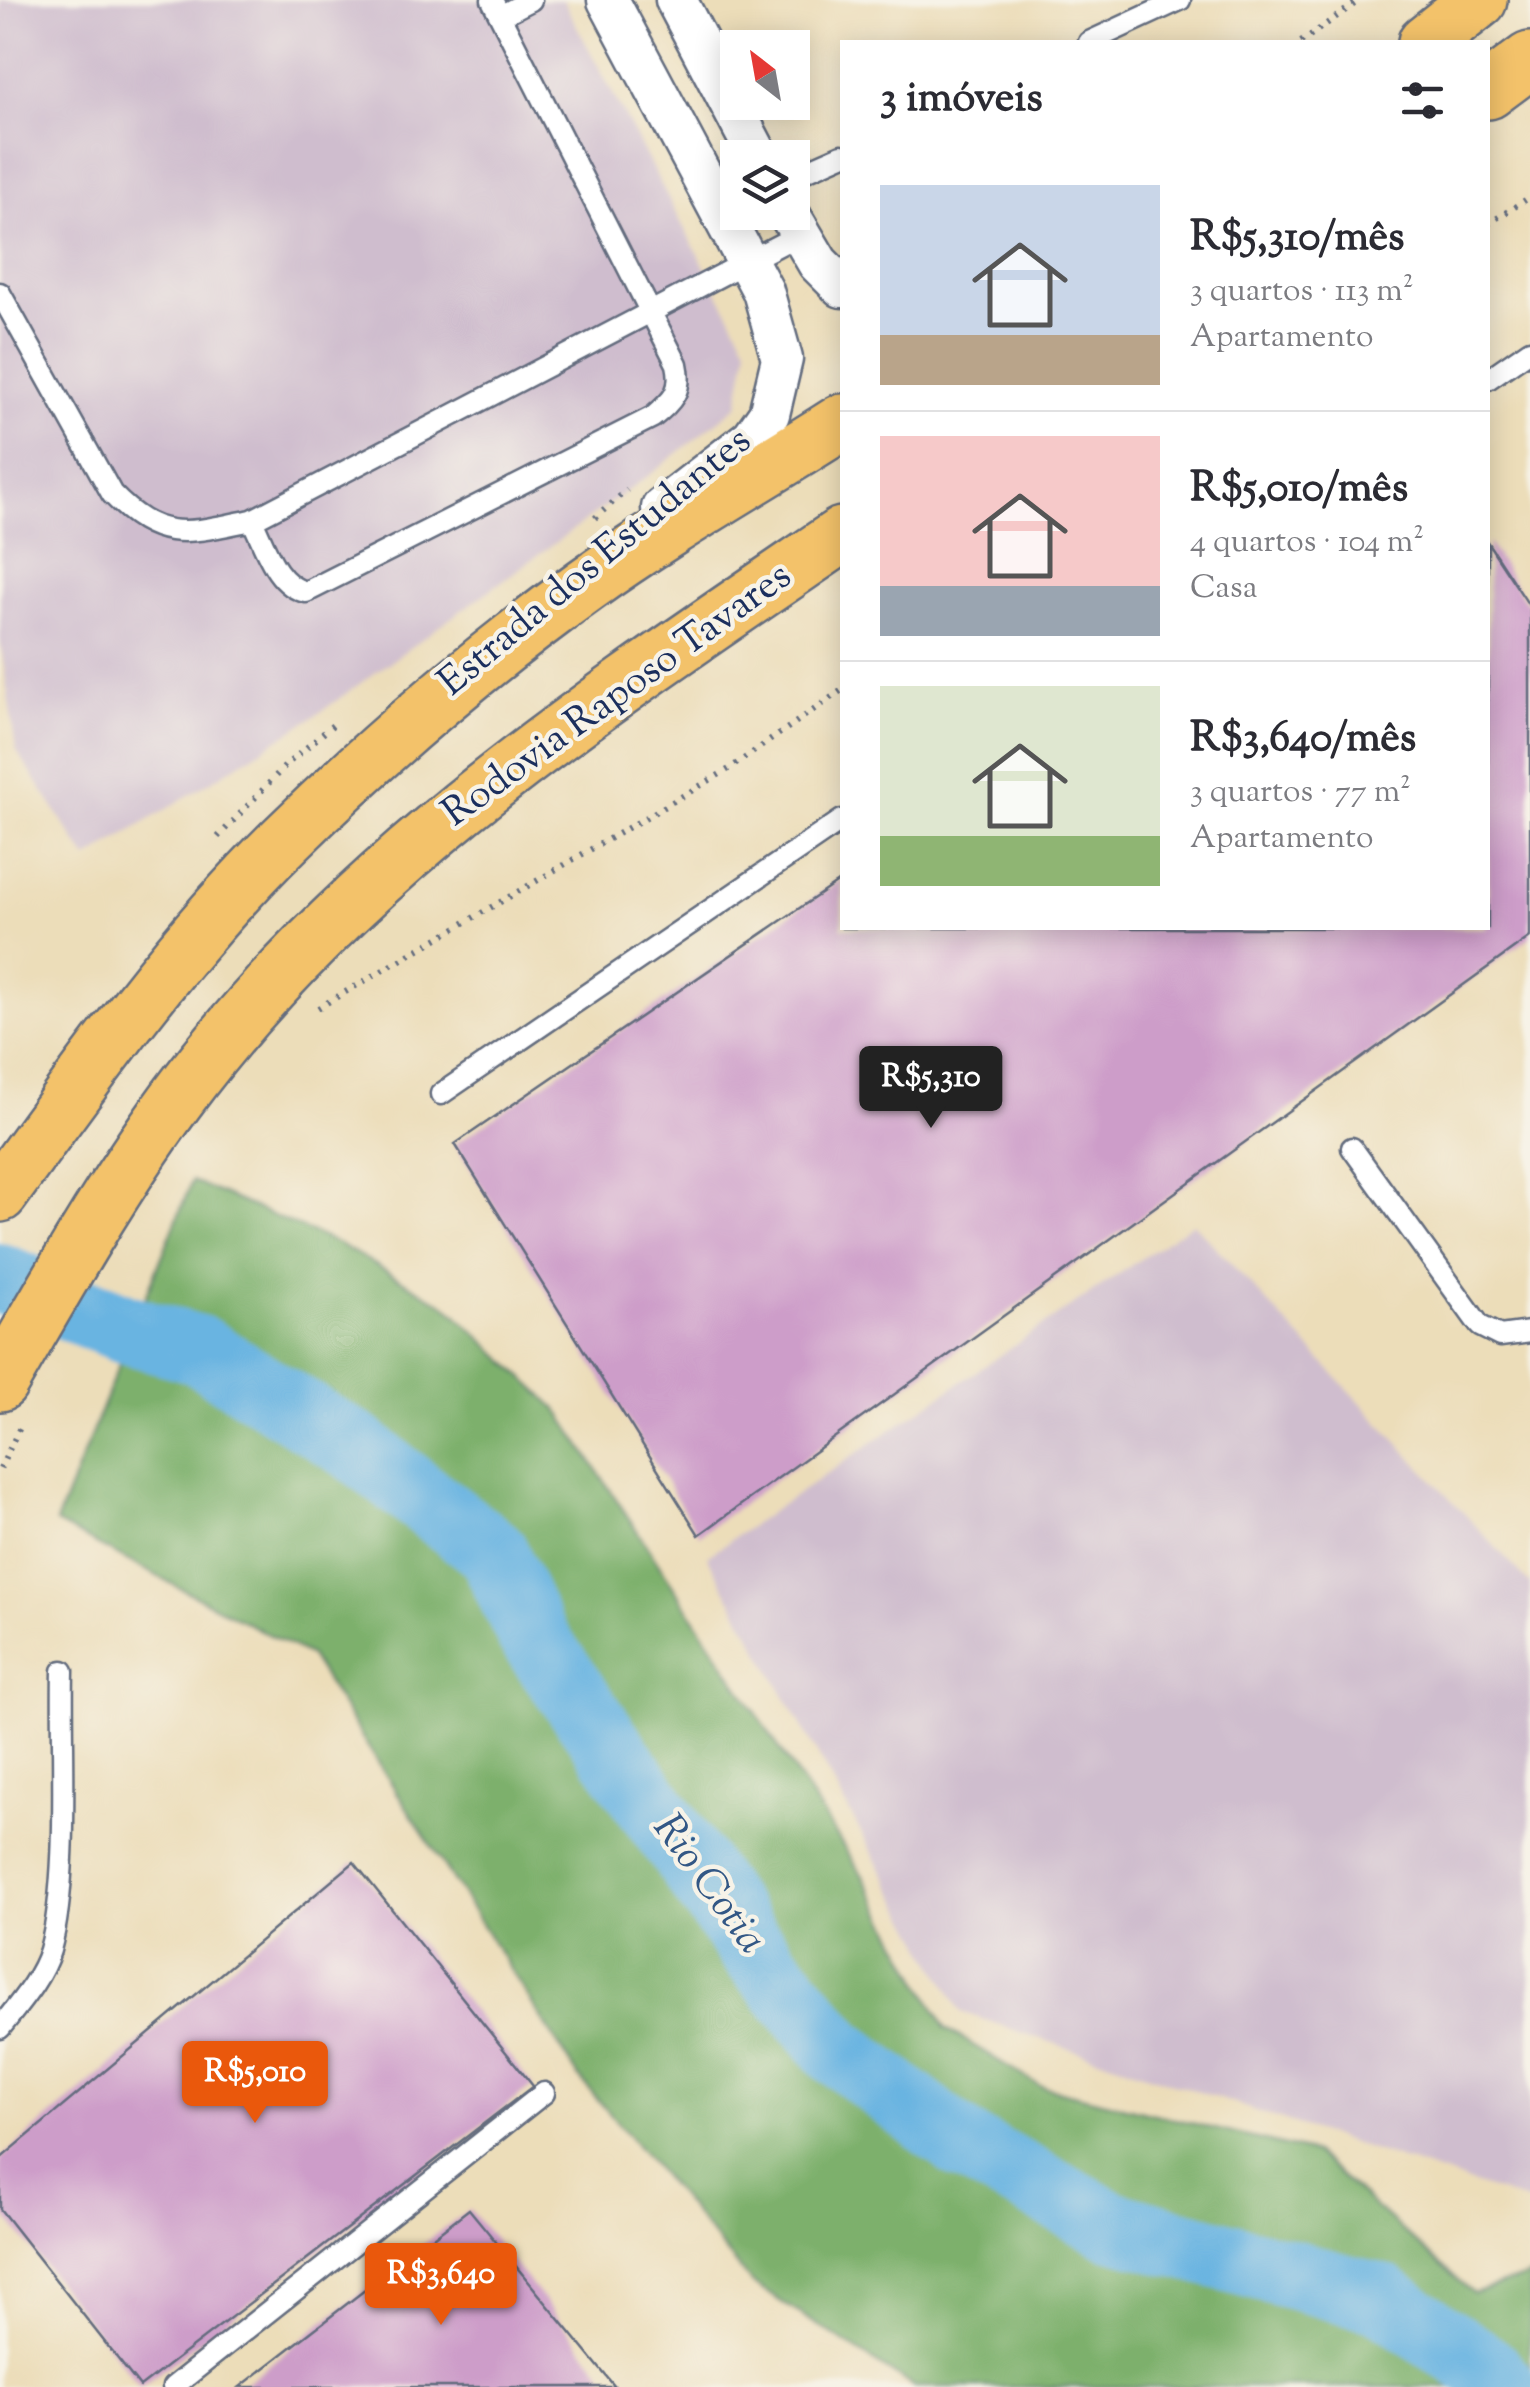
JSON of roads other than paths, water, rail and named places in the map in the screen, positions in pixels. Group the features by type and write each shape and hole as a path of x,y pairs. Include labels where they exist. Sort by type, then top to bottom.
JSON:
{"highway":[{"path":"1429,40 1479,0"},
{"path":"1490,90 1530,60"},
{"path":"0,1194 103,1053 195,940 283,842 395,737 587,584 840,423"},
{"name":"Rodovia Raposo Tavares","path":"12,1400 93,1221 177,1098 258,1002 439,824 553,734 840,536"}],"street":[{"name":"Estrada dos Estudantes","path":"608,0 720,191"},
{"path":"676,0 750,140"},
{"name":"Estrada dos Estudantes","path":"395,737 514,623 752,438 769,414 782,359 768,306 746,263 736,230"},
{"path":"798,230 818,263 840,285"}],"lane":[{"path":"252,520 283,580 292,590 306,592 652,417 674,400 680,381 677,364 496,8 531,0"},
{"path":"1093,40 1180,0"},
{"path":"810,169 840,156"},
{"path":"0,293 112,494 134,517 185,534 252,520 746,263 787,230"},
{"path":"1490,378 1530,350"},
{"path":"442,1094 840,821"},
{"path":"1352,1148 1480,1326 1500,1336 1530,1332"},
{"path":"0,2028 50,1952 59,1894 63,1671"},
{"path":"173,2387 544,2093"}],"waterway":[{"name":"Rio Cotia","path":"0,1278 127,1329 199,1350 356,1447 493,1552 531,1634 748,1944 837,2050 961,2144 1112,2225 1382,2299 1485,2368 1502,2387"}]}
